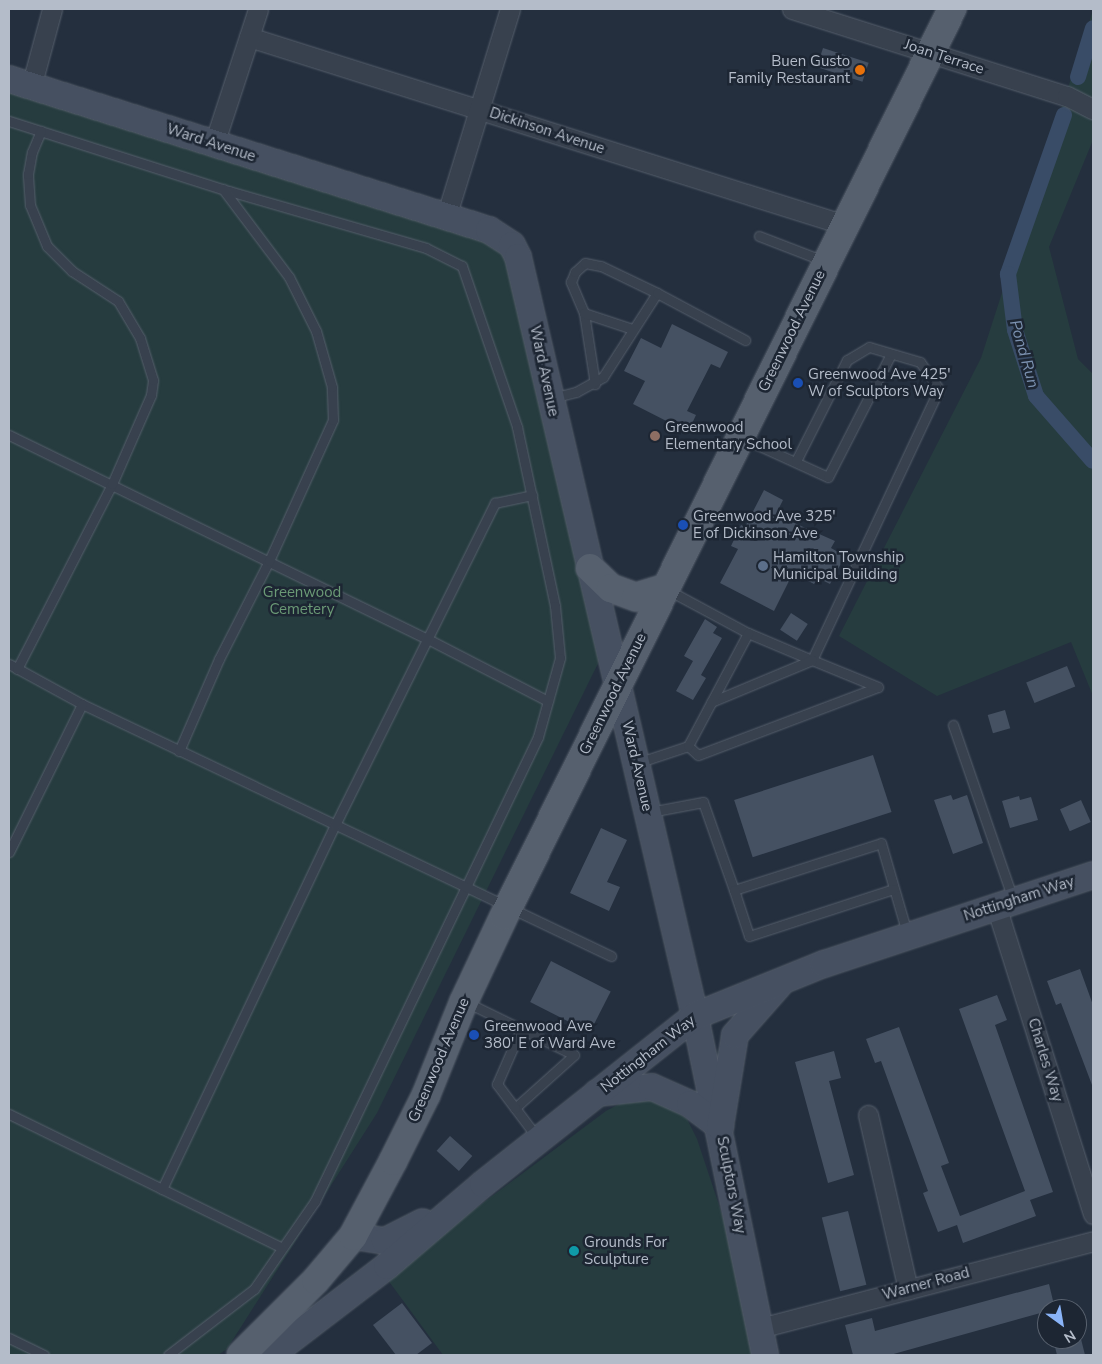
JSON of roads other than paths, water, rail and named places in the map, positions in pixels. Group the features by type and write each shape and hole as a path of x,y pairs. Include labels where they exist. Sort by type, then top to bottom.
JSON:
{"main road":[{"name":"Greenwood Avenue","path":"241,1355 316,1280 353,1236 426,1094 464,1001 508,907 952,9"},
{"path":"590,568 611,588 636,596 665,588"}],"street":[{"path":"20,83 52,9"},
{"path":"214,144 258,9"},
{"path":"446,217 510,9"},
{"name":"Joan Terrace","path":"792,9 1067,96 1093,109"},
{"name":"Dickinson Avenue","path":"249,37 845,225"},
{"name":"Ward Avenue","path":"20,83 502,236 518,257 695,1016"},
{"name":"Nottingham Way","path":"271,1355 387,1266 483,1184 695,1016 783,980 908,936 1093,875"},
{"name":"Charles Way","path":"1005,904 1093,1214"},
{"path":"597,1093 652,1087 690,1104 720,1127 735,1035 783,980"},
{"name":"Sculptors Way","path":"695,1016 720,1127 765,1355"},
{"path":"868,1115 908,1289"},
{"path":"353,1236 385,1241 483,1184"},
{"name":"Warner Road","path":"760,1328 1093,1240"}],"lane":[{"path":"9,121 222,189 426,248 462,266 517,427 555,606 560,658 538,737 469,886 386,1049 315,1201 254,1288 168,1355"},
{"path":"17,669 112,484 151,395 153,380 140,338 118,301 72,271 47,246 30,205 28,174 32,152 41,131"},
{"path":"179,751 219,659 269,561 333,420 332,387 316,331 289,277 222,189"},
{"path":"759,236 827,262"},
{"path":"595,384 584,313 571,282 574,272 585,263 601,266 746,340"},
{"path":"550,399 595,384 608,371 632,329 657,293"},
{"path":"584,313 632,329"},
{"path":"711,702 812,660 939,389 920,362 868,347 847,360 796,461"},
{"path":"740,437 828,477 890,354"},
{"path":"9,435 427,638 548,701"},
{"path":"162,1189 335,825 495,504 532,495"},
{"path":"665,588 748,633 878,687 698,756 688,746"},
{"path":"636,764 688,746 748,633"},
{"path":"9,664 82,704 335,825 469,886 610,956"},
{"path":"9,852 82,704"},
{"path":"952,725 1005,904"},
{"path":"647,812 704,802 749,936 894,889"},
{"path":"734,890 881,844 908,936"},
{"path":"464,1001 574,1055 515,1108"},
{"path":"521,1029 497,1084 539,1140"},
{"path":"9,1114 281,1247"},
{"path":"9,1338 44,1355"}],"waterway":[{"path":"1078,77 1093,28"},
{"name":"Pond Run","path":"1064,115 1008,274 1015,330 1036,396 1093,461"}],"place":[{"name":"Buen Gusto Family Restaurant","path":"860,70"},
{"name":"Greenwood Ave 425' W of Sculptors Way","path":"798,383"},
{"name":"Greenwood Elementary School","path":"655,436"},
{"name":"Greenwood Ave 325' E of Dickinson Ave","path":"683,525"},
{"name":"Hamilton Township Municipal Building","path":"763,566"},
{"name":"Greenwood Ave 380' E of Ward Ave","path":"474,1035"},
{"name":"Grounds For Sculpture","path":"574,1251"}],"park label":[{"name":"Greenwood Cemetery","path":"302,600"}]}
